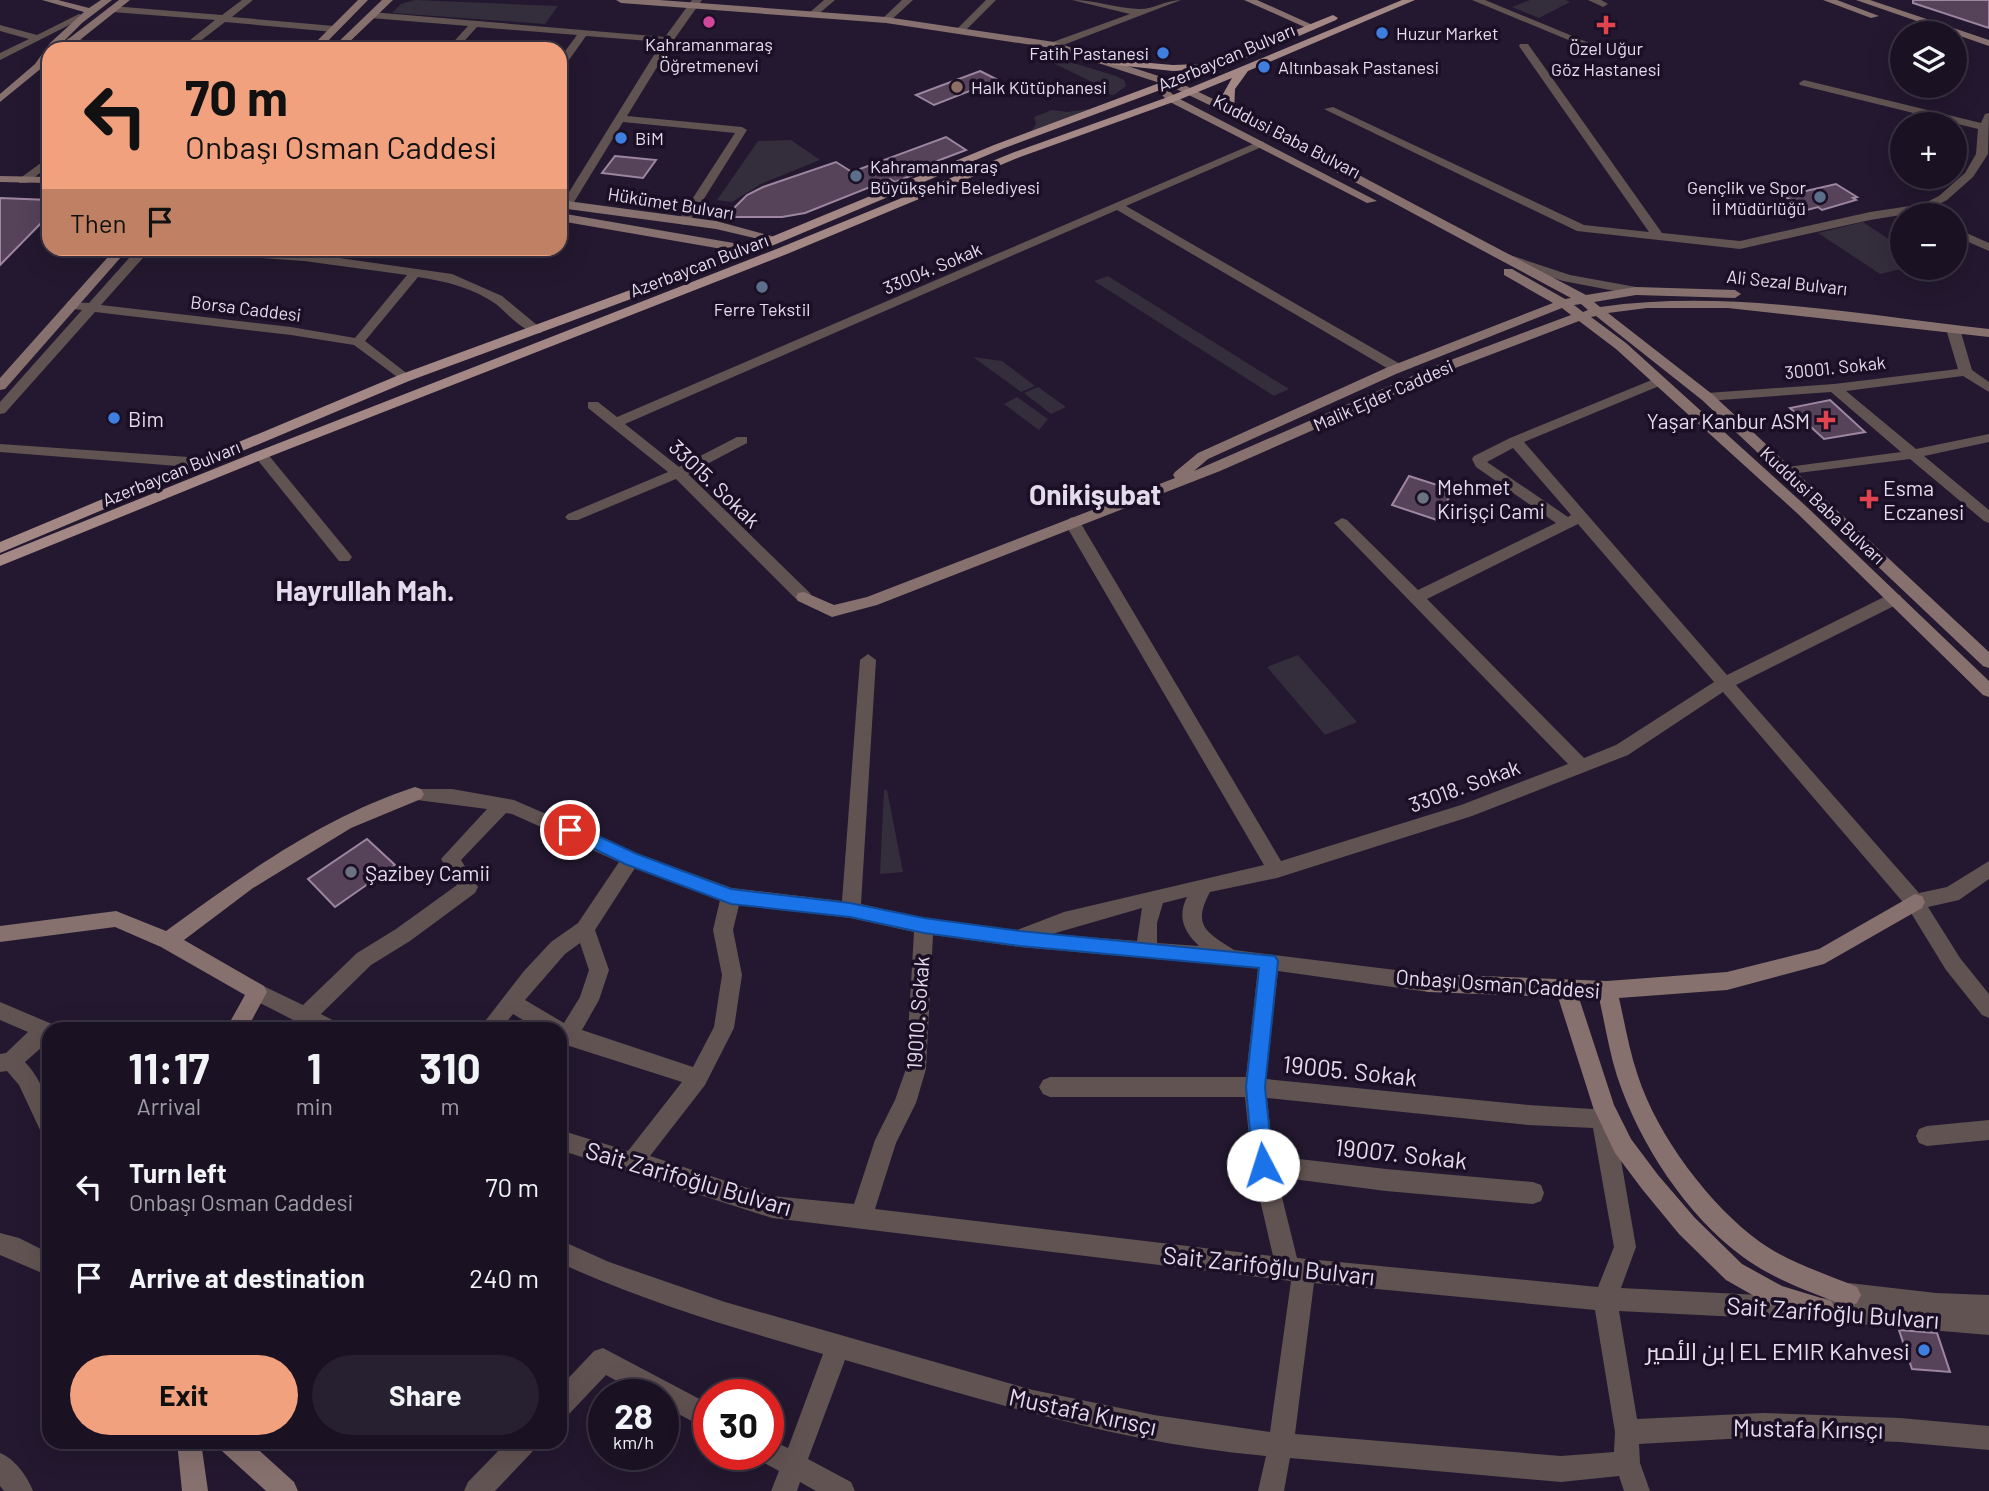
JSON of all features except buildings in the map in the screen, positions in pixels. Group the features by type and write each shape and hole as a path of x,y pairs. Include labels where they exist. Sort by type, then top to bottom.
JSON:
{"main road":[{"path":"47,0 86,14"},
{"path":"54,42 86,14 125,0"},
{"path":"321,42 363,0"},
{"path":"343,42 388,0"},
{"name":"Kuddusi Baba Bulvarı","path":"621,0 694,3 886,20 1054,46 1169,83 1230,111 1581,298 1707,397 1989,662"},
{"path":"1249,0 1312,27"},
{"name":"Azerbaycan Bulvarı","path":"0,562 261,455 783,251 1016,155 1190,92 1410,0"},
{"path":"1828,0 1890,21"},
{"path":"1861,0 1989,43"},
{"path":"71,41 110,4"},
{"name":"Azerbaycan Bulvarı","path":"0,548 404,378 751,250 1002,145 1220,64 1345,14"},
{"path":"1967,46 1989,53"},
{"path":"1097,60 1173,68 1220,64"},
{"path":"0,99 42,62"},
{"path":"1230,111 1228,90 1246,68"},
{"path":"1169,83 1165,93 1172,99"},
{"name":"Kuddusi Baba Bulvarı","path":"1172,99 1563,303 1621,346 1803,511 1989,691"},
{"path":"0,179 42,180"},
{"path":"0,188 42,189"},
{"name":"Hükümet Bulvarı","path":"567,205 684,221 776,239"},
{"name":"Hükümet Bulvarı","path":"567,218 751,250"},
{"path":"0,386 115,256"},
{"name":"Ali Sezal Bulvarı","path":"1581,298 1636,291 1713,292 1989,323"},
{"name":"Malik Ejder Caddesi","path":"1170,484 1203,456 1397,368 1581,298"},
{"name":"Ali Sezal Bulvarı","path":"1597,311 1647,304 1728,304 1989,333"},
{"name":"Malik Ejder Caddesi","path":"804,597 832,611 870,601 1215,468 1535,331 1597,311"},
{"path":"169,941 246,883 345,823 415,794"},
{"name":"Onbaşı Osman Caddesi","path":"1428,982 1566,990 1715,983 1824,956 1915,902"},
{"path":"0,934 116,919 169,941 257,992 240,1022"},
{"path":"1566,990 1603,1113 1650,1182 1687,1226 1734,1272 1778,1297 1824,1309"},
{"path":"1607,990 1628,1080 1663,1149 1706,1207 1750,1249 1792,1273 1849,1295"},
{"path":"190,1449 195,1491"},
{"path":"239,1449 285,1491"}],"street":[{"path":"193,42 248,0"},
{"path":"812,15 830,0"},
{"path":"886,20 908,0"},
{"path":"961,30 990,0"},
{"path":"1077,0 1142,13"},
{"path":"1054,46 1175,0"},
{"path":"1477,0 1594,47"},
{"path":"567,198 621,120 668,40 694,3"},
{"path":"110,4 221,19 334,29"},
{"path":"0,57 86,14"},
{"path":"371,16 668,40"},
{"path":"458,42 473,26"},
{"path":"0,27 37,38"},
{"path":"567,56 583,34"},
{"path":"71,41 77,42"},
{"path":"1524,46 1658,236"},
{"path":"1804,83 1988,124 1982,154 1974,168 1943,198 1934,203"},
{"path":"1329,108 1581,228 1740,245 1870,216 1890,215"},
{"path":"621,120 741,130 684,221"},
{"name":"33004. Sokak","path":"617,422 1260,144"},
{"path":"23,181 42,166"},
{"path":"1974,168 1989,172"},
{"path":"1118,206 1397,368"},
{"path":"1967,237 1989,247"},
{"path":"0,410 138,256"},
{"path":"287,256 452,278 497,299 537,330"},
{"path":"1502,256 1567,278 1636,291"},
{"path":"404,378 358,341 416,272"},
{"name":"Borsa Caddesi","path":"72,305 358,341"},
{"path":"1953,329 1966,372 1989,388"},
{"name":"30001. Sokak","path":"1707,397 1834,388 1966,372"},
{"path":"1573,520 1480,464 1479,459 1515,441 1659,381"},
{"path":"1834,388 1989,518"},
{"name":"33015. Sokak","path":"593,405 678,473 804,597"},
{"path":"1787,472 1915,454 1989,438"},
{"path":"573,517 678,473 743,440"},
{"path":"1515,441 1573,520 1723,684 1915,902 1953,964 1989,1009"},
{"path":"0,448 203,463"},
{"path":"261,455 344,556"},
{"path":"158,482 171,470 164,461"},
{"path":"1416,598 1573,520"},
{"path":"1072,522 1278,870"},
{"path":"1342,523 1581,766"},
{"name":"33018. Sokak","path":"1020,939 1064,920 1157,896 1278,870 1466,810 1581,766 1622,750 1723,684 1894,599"},
{"path":"850,910 868,660"},
{"name":"Onbaşı Osman Caddesi","path":"415,794 452,796 502,805 570,830 631,859 731,896 850,910 924,926 1020,939 1233,960 1269,961 1428,982"},
{"path":"306,1015 365,960 468,887 450,859 502,805"},
{"path":"494,1022 558,948 585,929 631,859"},
{"path":"1915,902 1951,894 1989,869"},
{"path":"1202,888 1191,909 1193,925 1203,939 1233,960"},
{"path":"633,1161 698,1078 724,1028 732,975 723,930 731,896"},
{"path":"1148,951 1146,923 1157,896"},
{"name":"19010. Sokak","path":"861,1216 886,1140 905,1103 916,1069 924,926"},
{"path":"567,1025 589,1000 599,970 585,929"},
{"path":"1269,961 1255,1087 1263,1165 1296,1269 1281,1443 1271,1491"},
{"path":"257,992 318,1022"},
{"path":"510,1002 544,1022"},
{"path":"0,1011 42,1029"},
{"path":"567,1034 698,1078"},
{"path":"42,1035 5,1062 26,1079 42,1111"},
{"name":"19005. Sokak","path":"1050,1087 1255,1087 1528,1115 1603,1113"},
{"path":"1603,1113 1625,1247 1605,1299 1627,1432 1627,1463 1637,1491"},
{"path":"1927,1136 1989,1130"},
{"name":"Sait Zarifoğlu Bulvarı","path":"567,1142 621,1161 633,1161 772,1207 861,1216 888,1223 1296,1269 1605,1299 1824,1309 1989,1323"},
{"name":"19007. Sokak","path":"1263,1165 1353,1174 1386,1181 1533,1193"},
{"path":"0,1244 11,1246 42,1262"},
{"name":"Mustafa Kırısçı","path":"567,1254 606,1272 724,1314 1032,1402 1154,1427 1256,1443 1281,1443 1561,1469 1627,1463"},
{"name":"Sait Zarifoğlu Bulvarı","path":"1849,1295 1936,1305 1989,1307"},
{"path":"784,1491 838,1347"},
{"path":"567,1398 603,1360 693,1410"},
{"name":"Mustafa Kırısçı","path":"1627,1432 1763,1425 1900,1430 1989,1438"},
{"path":"477,1491 517,1449"},
{"path":"784,1460 842,1491"},
{"path":"0,1466 20,1491"}],"shaded area":[{"path":"415,0 558,6 545,24 392,13 401,4"},
{"path":"1530,0 1570,2 1539,18 1512,7"},
{"path":"1057,58 1116,76 1124,80 1126,86 1114,95 1098,93 1098,85 1051,62"},
{"path":"1090,109 1030,133 1036,124 1034,117 1052,110 1067,112"},
{"path":"791,140 820,160 761,184 732,202 717,200 758,141"},
{"path":"1863,222 1890,240 1890,272 1880,274 1818,233"},
{"path":"1108,276 1289,389 1274,396 1094,281"},
{"path":"973,357 1002,361 1035,386 1021,392"},
{"path":"1038,387 1066,407 1051,414 1024,393"},
{"path":"1017,397 1048,419 1039,430 1004,404"},
{"path":"1298,655 1357,722 1325,735 1267,667"},
{"path":"884,790 887,790 903,872 880,874"}],"place":[{"name":"Kahramanmaraş Öğretmenevi","path":"709,22"},
{"name":"Özel Uğur Göz Hastanesi","path":"1606,25"},
{"name":"Huzur Market","path":"1382,33"},
{"name":"Fatih Pastanesi","path":"1163,53"},
{"name":"Altınbasak Pastanesi","path":"1264,67"},
{"name":"Halk Kütüphanesi","path":"957,87"},
{"name":"BiM","path":"621,138"},
{"name":"Kahramanmaraş Büyükşehir Belediyesi","path":"856,176"},
{"name":"Gençlik ve Spor İl Müdürlüğü","path":"1820,197"},
{"name":"Ferre Tekstil","path":"762,287"},
{"name":"Bim","path":"114,418"},
{"name":"Yaşar Kanbur ASM","path":"1826,420"},
{"name":"Mehmet Kirişçi Cami","path":"1423,498"},
{"name":"Esma Eczanesi","path":"1869,499"},
{"name":"Şazibey Camii","path":"351,872"},
{"name":"بن الأمير | EL EMIR Kahvesi","path":"1924,1350"}],"district":[{"name":"Onikişubat","path":"1095,494"},
{"name":"Hayrullah Mah.","path":"365,590"}],"route":[{"path":"570,830 631,859 731,896 850,910 924,926 1020,939 1233,960 1269,961 1255,1087 1263,1165"}]}
